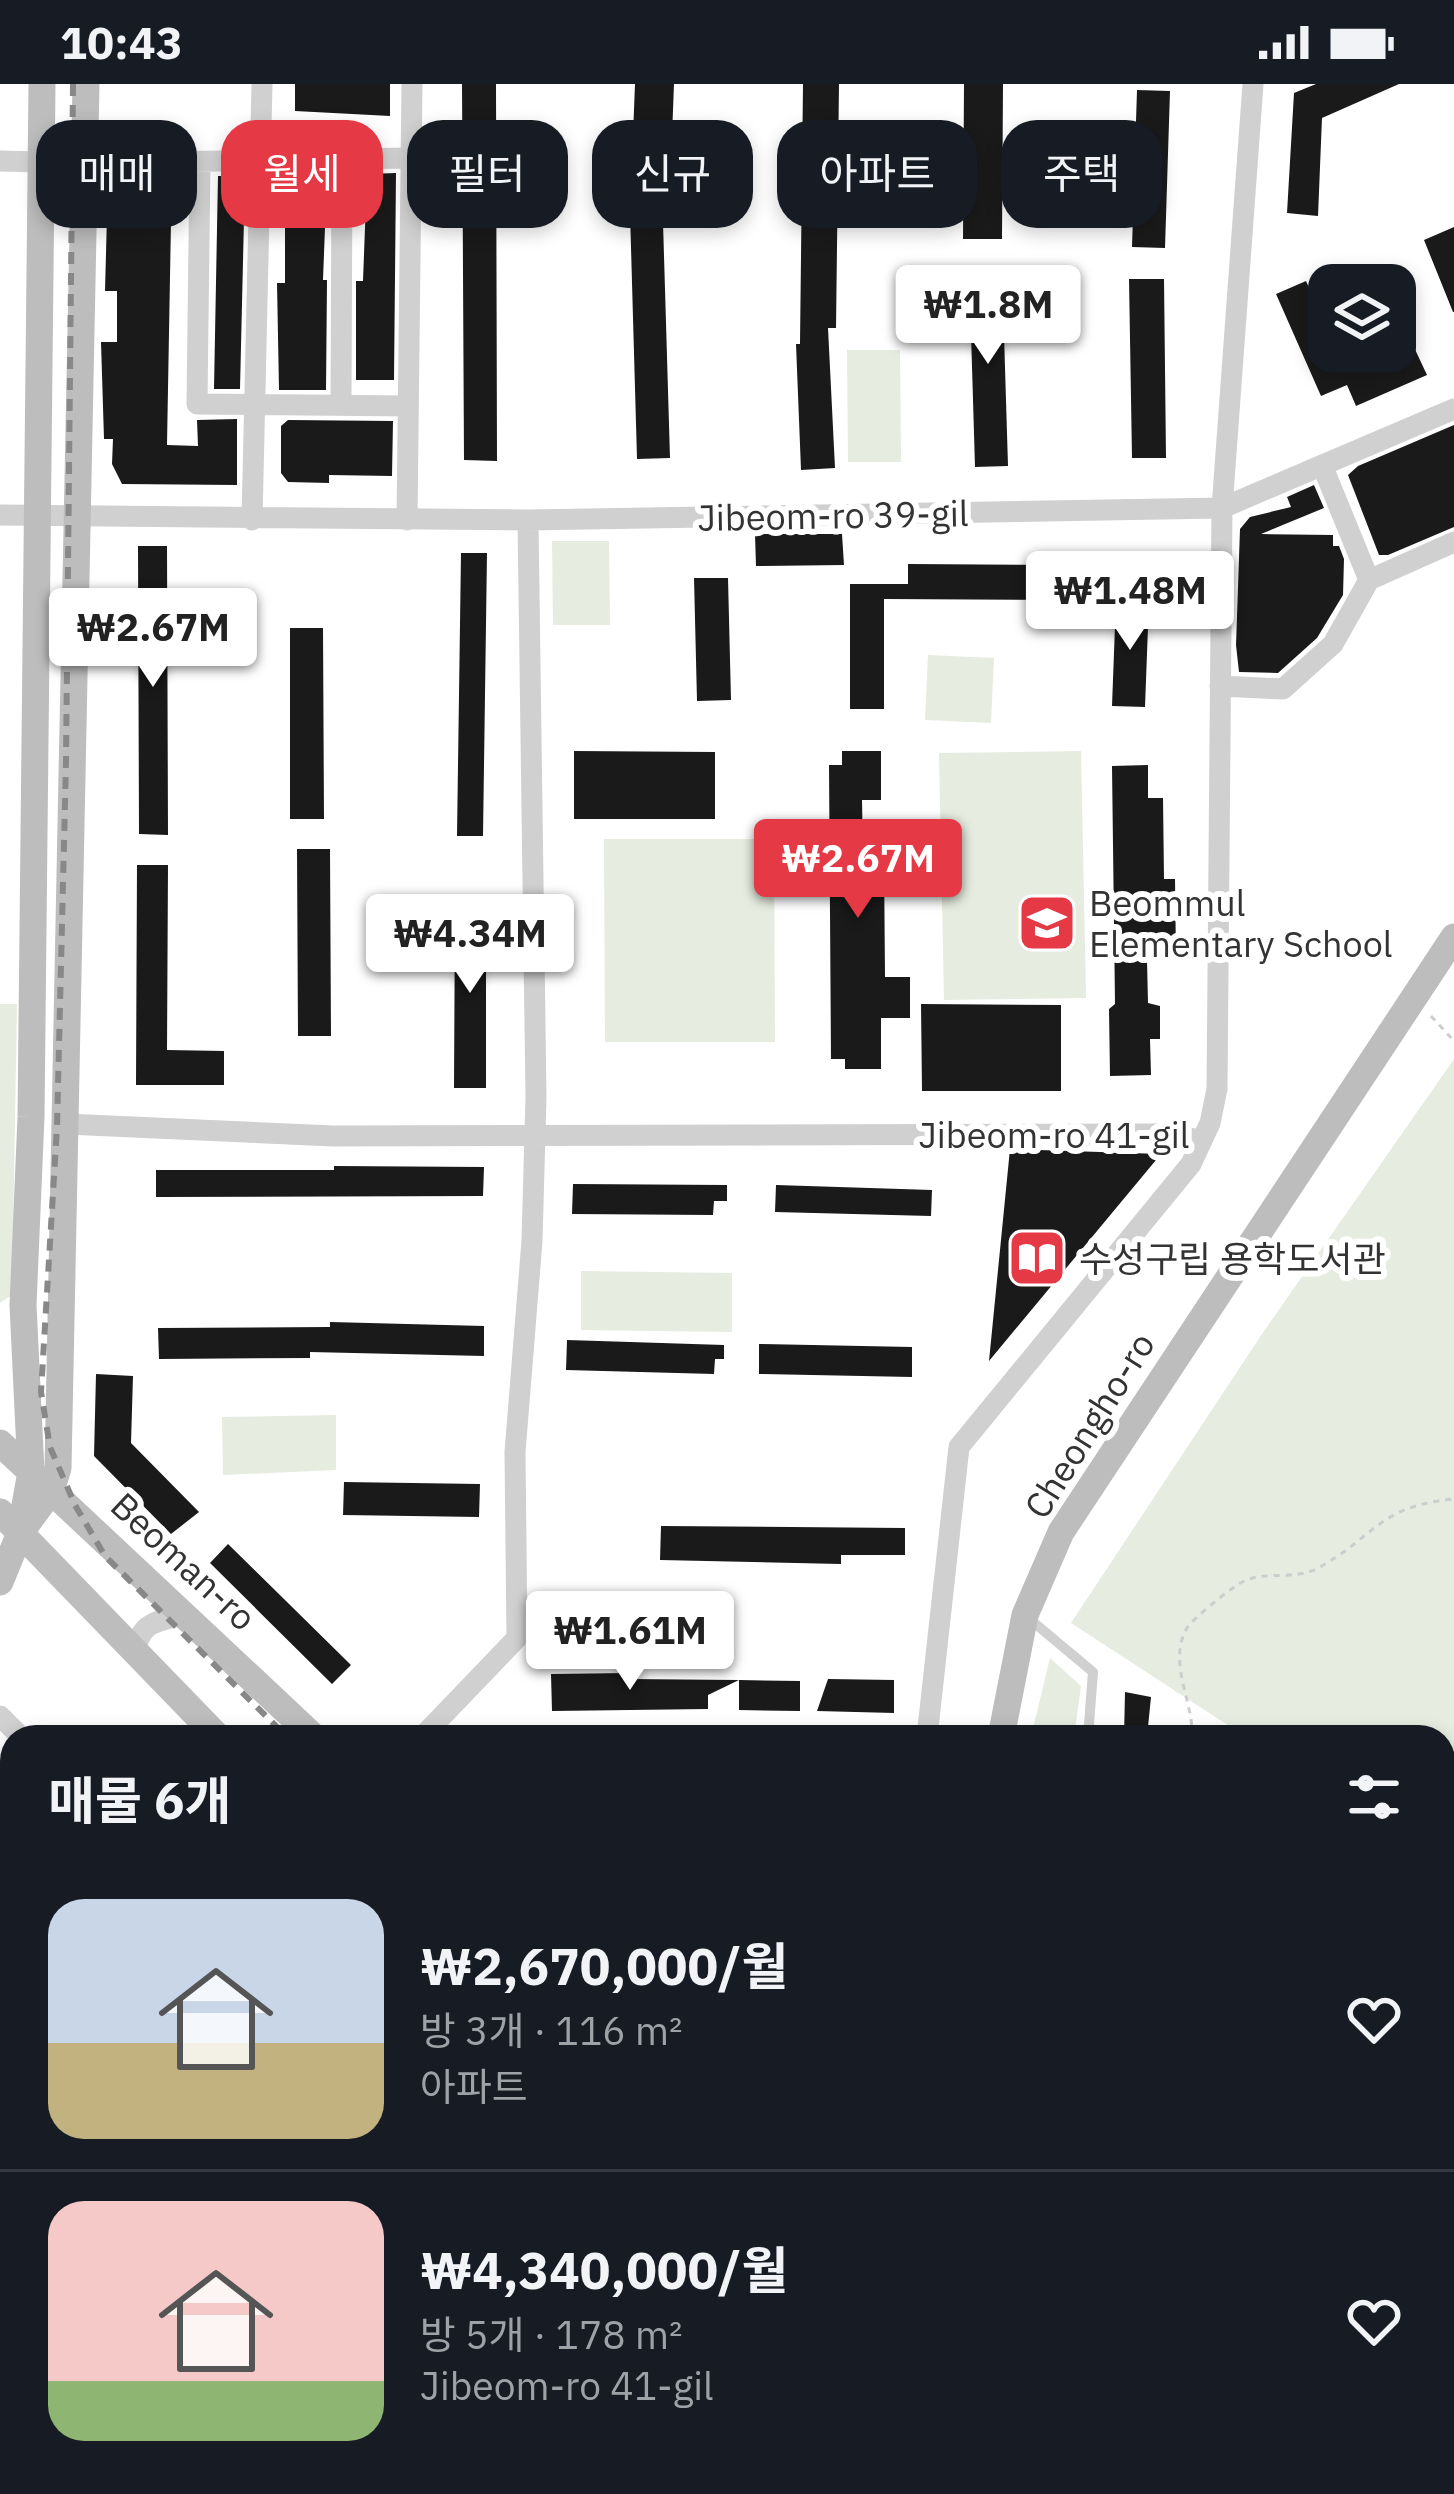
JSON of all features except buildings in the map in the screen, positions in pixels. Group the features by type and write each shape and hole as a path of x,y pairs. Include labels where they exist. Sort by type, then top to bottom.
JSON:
{"main road":[{"path":"41,120 42,84"},
{"path":"86,84 86,120"},
{"path":"39,228 31,1117 23,1305 41,1482"},
{"path":"0,1582 10,1523 41,1482 58,1468 84,228"},
{"name":"Cheongho-ro","path":"1003,1725 1025,1615 1061,1532 1454,937"},
{"path":"0,1337 23,1305"},
{"name":"Beoman-ro","path":"0,1443 302,1725"},
{"path":"10,1523 206,1725"}],"street":[{"path":"262,84 262,120"},
{"path":"412,84 412,120"},
{"name":"Jibeom-ro 41-gil","path":"66,1124 333,1136 1141,1134 1202,1140 1217,1089 1222,508 1253,84"},
{"path":"0,161 36,162"},
{"path":"197,162 221,162"},
{"path":"200,162 197,404 408,406"},
{"path":"252,520 259,228"},
{"path":"340,405 341,228"},
{"path":"407,520 410,228"},
{"name":"Jibeom-ro 39-gil","path":"0,515 527,520 1222,508 1454,409"},
{"path":"1322,465 1369,580"},
{"path":"434,1725 517,1638 514,1452 532,1241 534,1133 527,520"},
{"path":"1220,686 1283,689 1333,644 1369,580 1454,542"},
{"path":"928,1725 959,1447 1192,1163 1202,1140"},
{"path":"135,1654 138,1635 150,1623 186,1614"}],"lane":[{"path":"1025,1615 1093,1672 1089,1725"}],"path":[{"path":"1413,998 1454,1041"},
{"path":"1190,1725 1180,1673 1188,1625 1245,1580 1314,1570 1389,1515 1419,1502 1454,1498"}],"shaded area":[{"path":"847,350 900,350 901,462 848,462"},
{"path":"552,541 609,541 610,625 553,625"},
{"path":"928,655 994,658 991,723 925,720"},
{"path":"1081,751 1086,998 944,1000 939,753"},
{"path":"604,839 774,839 775,1042 605,1042"},
{"path":"0,1004 17,1004 12,1295 0,1303"},
{"path":"1454,1059 1454,1725 1228,1725 1071,1623 1262,1334"},
{"path":"581,1271 732,1273 732,1332 581,1330"},
{"path":"336,1415 336,1470 223,1475 222,1417"},
{"path":"1050,1658 1081,1686 1076,1725 1034,1725"}],"railway":[{"path":"73,84 66,762 57,1127 41,1392 50,1447 75,1505 105,1556 275,1725"}],"place":[{"name":"Beommul Elementary School","path":"1047,923"},
{"name":"수성구립 용학도서관","path":"1037,1258"}]}
